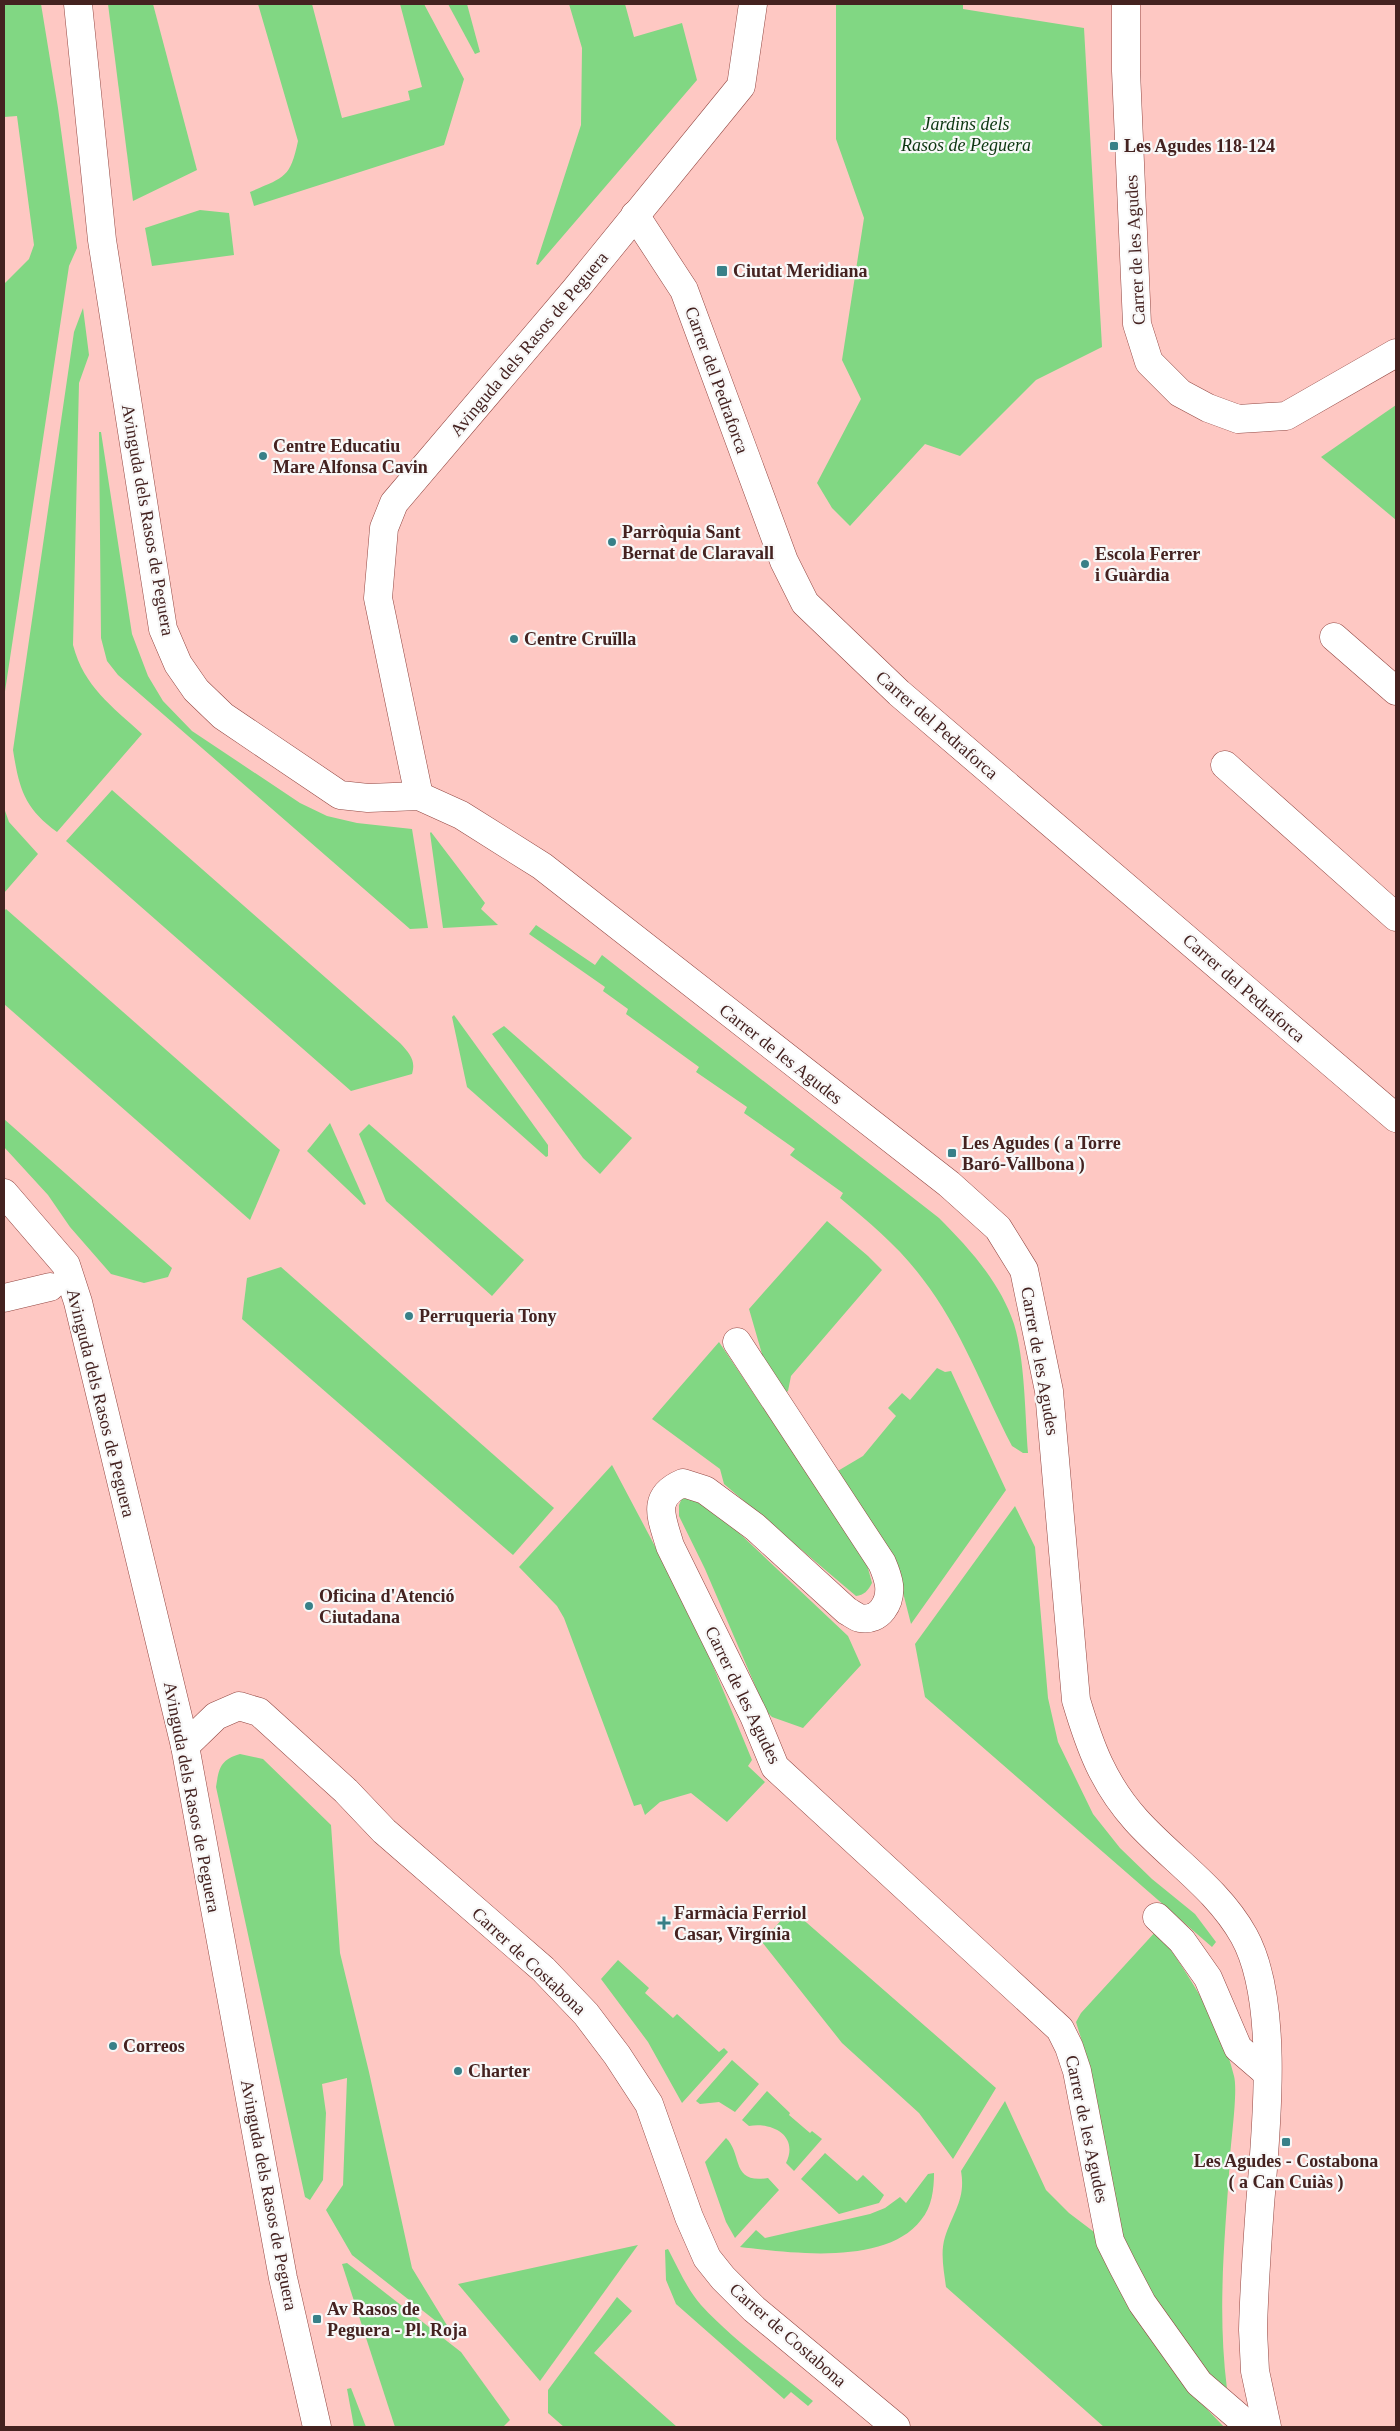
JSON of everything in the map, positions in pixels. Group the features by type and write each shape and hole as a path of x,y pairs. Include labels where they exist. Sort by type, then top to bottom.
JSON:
{"street":[{"name":"Avinguda dels Rasos de Peguera","path":"78,4 108,282 163,629 178,664 196,690 223,716 340,795 368,798 419,796 378,598 384,528 394,503 562,305 741,86 753,4"},
{"name":"Carrer de les Agudes","path":"1126,4 1126,71 1137,324 1149,362 1180,393 1208,408 1238,419 1286,416 1396,353"},
{"name":"Carrer del Pedraforca","path":"635,215 684,290 784,561 805,604 899,693 1396,1118"},
{"path":"1334,637 1396,691"},
{"path":"1226,765 1396,917"},
{"name":"Carrer de les Agudes","path":"419,796 461,815 542,866 949,1184 998,1228 1024,1270 1039,1335 1049,1391 1076,1700 1089,1742 1100,1771 1137,1822 1213,1896 1244,1936 1253,1957 1261,1986 1265,2014 1267,2073 1265,2140 1253,2330 1255,2371 1267,2427"},
{"name":"Avinguda dels Rasos de Peguera","path":"4,1193 66,1265 78,1302 185,1746 283,2278 318,2427"},
{"path":"4,1298 50,1287"},
{"name":"Carrer de les Agudes","path":"737,1342 882,1563 889,1585 888,1601 882,1611 873,1617 860,1618 847,1611 755,1527 706,1490 683,1483 669,1489 661,1500 661,1509 670,1546 754,1716 765,1747 775,1767 1060,2029 1069,2047 1076,2070 1110,2241 1142,2303 1199,2384 1242,2420 1258,2427"},
{"name":"Carrer de Costabona","path":"185,1746 216,1716 239,1706 259,1712 346,1791 384,1831 542,1969 586,2014 648,2104 662,2137 689,2218 707,2258 723,2278 754,2309 896,2427"},
{"path":"1158,1917 1182,1941 1199,1963 1208,1978 1238,2048 1267,2073"}],"green space":[{"path":"4,4 41,4 58,108 77,248 69,266 4,698 4,284 29,259 34,245 17,116 4,117"},
{"path":"108,4 153,4 197,170 133,201"},
{"path":"258,4 312,4 342,118 410,100 408,91 422,87 400,4 424,4 464,79 444,145 254,206 250,192 284,175 292,163 298,141"},
{"path":"448,4 467,4 480,52 475,54"},
{"path":"569,4 625,4 634,37 682,23 697,80 538,265 536,264 581,125 582,48"},
{"name":"Jardins dels Rasos de Peguera","path":"836,4 963,4 963,9 1084,28 1102,347 1036,380 960,456 925,444 850,526 832,508 817,483 861,399 842,360 864,218 836,139"},
{"path":"200,210 229,213 234,255 152,266 145,228"},
{"path":"83,308 89,355 79,383 73,645 84,673 100,695 142,734 57,832 30,806 21,786 13,750 74,332"},
{"path":"1396,405 1396,520 1321,457"},
{"path":"99,432 101,432 132,634 148,676 163,701 192,731 300,803 327,816 357,823 412,829 428,928 410,929 118,675 107,661 101,638"},
{"path":"112,790 400,1043 413,1061 412,1074 351,1091 66,841"},
{"path":"4,808 9,822 38,854 4,893"},
{"path":"431,832 485,903 481,909 498,925 443,928"},
{"path":"6,909 280,1150 250,1220 4,1004 4,911"},
{"path":"536,925 595,965 602,955 939,1218 961,1241 982,1266 1001,1294 1014,1324 1018,1338 1022,1370 1028,1453 1023,1453 1012,1446 960,1338 936,1297 904,1256 840,1198 843,1193 790,1155 795,1149 744,1113 747,1107 696,1072 699,1067 626,1014 628,1009 603,991 605,987 529,934"},
{"path":"454,1015 548,1145 548,1156 546,1157 467,1087 452,1017"},
{"path":"504,1026 632,1138 600,1174 583,1158 492,1034"},
{"path":"4,1119 172,1268 168,1277 144,1283 111,1274 70,1227 48,1195 4,1147"},
{"path":"330,1123 366,1204 364,1205 307,1151"},
{"path":"369,1124 524,1260 492,1296 386,1201 359,1134"},
{"path":"827,1221 882,1270 791,1376 788,1391 782,1395 757,1356 762,1354 749,1309"},
{"path":"281,1267 554,1508 513,1555 242,1319 247,1278"},
{"path":"719,1342 866,1561 872,1583 864,1594 856,1596 724,1484 720,1469 652,1419"},
{"path":"937,1368 945,1372 951,1371 1006,1490 911,1624 900,1581 836,1472 863,1456 896,1416 888,1408 902,1393 910,1400"},
{"path":"612,1465 694,1620 752,1760 748,1766 765,1782 727,1822 691,1793 660,1802 645,1815 641,1804 634,1806 564,1618 557,1606 519,1567"},
{"path":"683,1496 700,1496 848,1636 861,1665 803,1728 772,1717 766,1711 705,1569 679,1516 679,1505"},
{"path":"1015,1506 1035,1547 1048,1698 1058,1742 1093,1814 1120,1848 1152,1879 1195,1914 1216,1942 1212,1947 925,1697 915,1644"},
{"path":"240,1754 263,1759 331,1825 340,1953 369,2072 412,2268 448,2327 446,2329 352,2255 326,2210 343,2185 347,2078 322,2084 326,2113 323,2180 310,2200 305,2197 216,1787 218,1775 224,1762"},
{"path":"791,1909 996,2088 953,2159 919,2113 842,2043 762,1942"},
{"path":"1157,1930 1192,1982 1212,2018 1221,2037 1234,2076 1235,2104 1224,2245 1222,2302 1227,2389 1208,2372 1176,2333 1149,2289 1126,2243 1117,2220 1085,2051 1076,2022 1081,2013"},
{"path":"618,1960 649,1988 645,1993 673,2018 677,2014 719,2052 724,2048 728,2052 682,2103 648,2042 601,1979"},
{"path":"732,2060 759,2084 735,2112 719,2102 700,2104 696,2101"},
{"path":"767,2091 790,2113 789,2115 810,2133 812,2131 822,2139 794,2171 786,2163 789,2145 781,2133 767,2126 749,2126 742,2120"},
{"path":"1005,2101 1046,2190 1069,2213 1098,2235 1186,2387 1224,2427 1104,2427 946,2287 943,2249 945,2237 962,2190 961,2171"},
{"path":"726,2138 731,2145 742,2172 748,2177 756,2179 768,2178 779,2190 735,2238 726,2222 705,2162"},
{"path":"825,2153 857,2181 863,2175 884,2195 879,2203 839,2214 801,2179"},
{"path":"934,2173 932,2198 925,2215 905,2235 885,2244 862,2250 836,2253 784,2252 740,2247 756,2230 765,2238 870,2214 885,2208 900,2197 906,2203 928,2174"},
{"path":"638,2245 540,2381 458,2284"},
{"path":"668,2249 687,2285 701,2305 741,2343 813,2401 808,2406 791,2392 784,2399 676,2304 666,2280 665,2250"},
{"path":"347,2263 461,2352 510,2420 503,2427 395,2427 342,2264"},
{"path":"617,2297 632,2311 594,2353 677,2427 564,2427 548,2413 548,2390"},
{"path":"351,2388 366,2427 354,2427 347,2389"}],"place":[{"name":"Les Agudes 118-124","path":"1114,146"},
{"name":"Ciutat Meridiana","path":"722,271"},
{"name":"Centre Educatiu Mare Alfonsa Cavin","path":"263,456"},
{"name":"Parròquia Sant Bernat de Claravall","path":"612,542"},
{"name":"Escola Ferrer i Guàrdia","path":"1085,564"},
{"name":"Centre Cruïlla","path":"514,639"},
{"name":"Les Agudes ( a Torre Baró-Vallbona )","path":"952,1153"},
{"name":"Perruqueria Tony","path":"409,1316"},
{"name":"Oficina d'Atenció Ciutadana","path":"309,1606"},
{"name":"Farmàcia Ferriol Casar, Virgínia","path":"664,1923"},
{"name":"Correos","path":"113,2046"},
{"name":"Charter","path":"458,2071"},
{"name":"Les Agudes - Costabona ( a Can Cuiàs )","path":"1286,2142"},
{"name":"Av Rasos de Peguera - Pl. Roja","path":"317,2319"}]}
